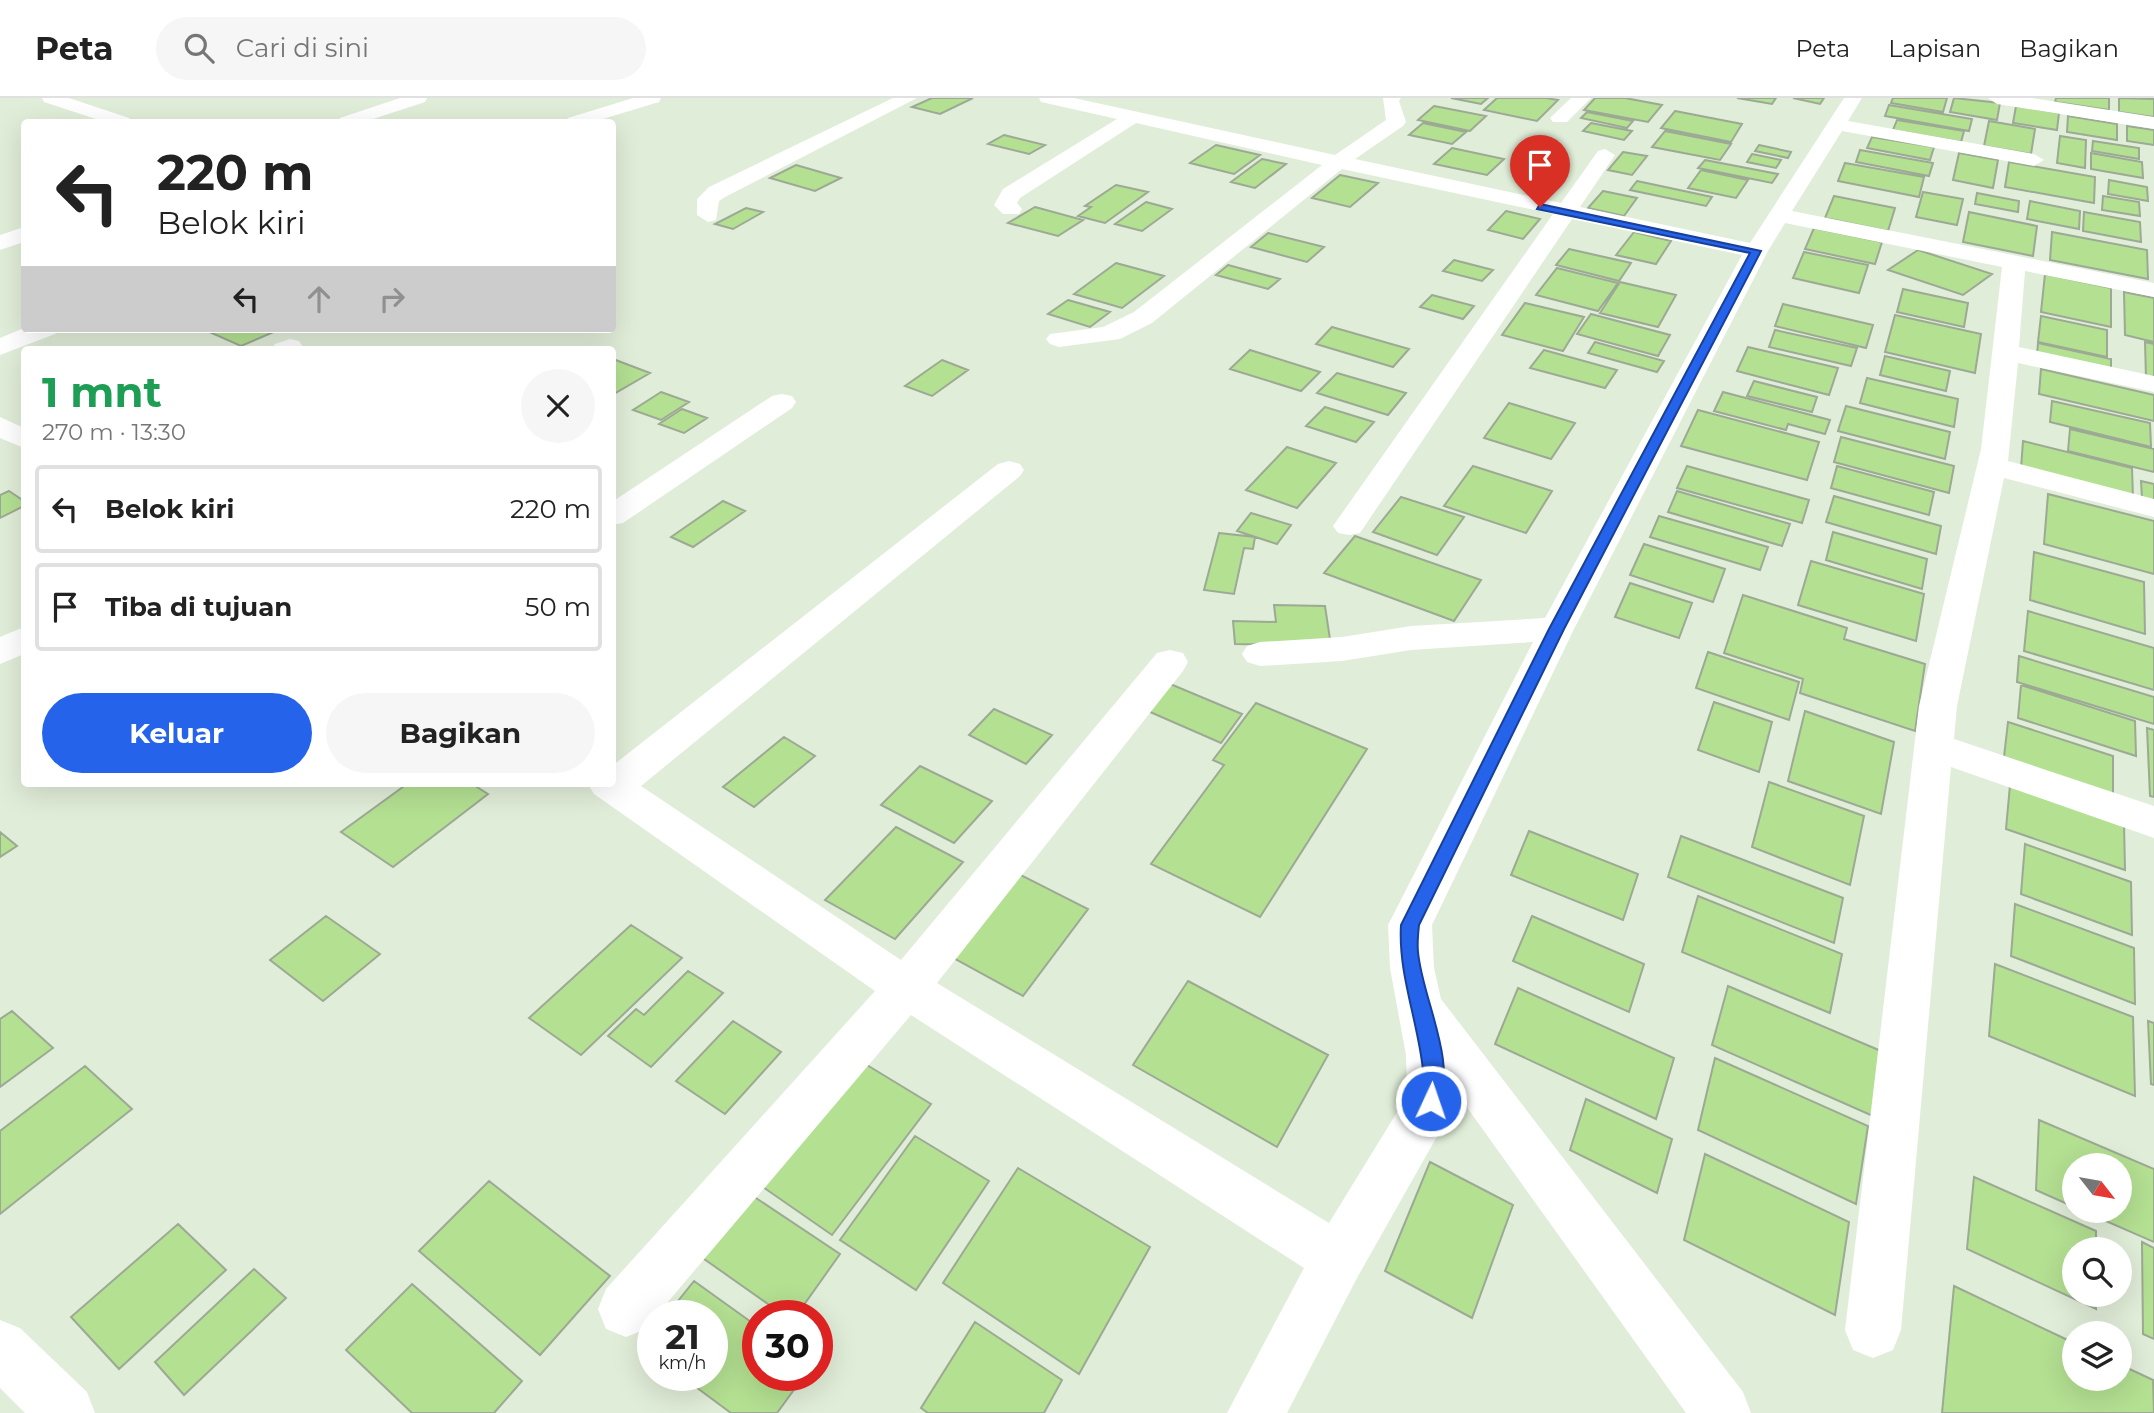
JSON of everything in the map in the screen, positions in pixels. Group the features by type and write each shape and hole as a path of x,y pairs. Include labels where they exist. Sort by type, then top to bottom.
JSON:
{"street":[{"path":"51,98 113,119"},
{"path":"356,119 418,98"},
{"path":"586,119 652,98"},
{"path":"708,215 708,199 717,192 908,98"},
{"path":"1048,98 1565,212 1756,251"},
{"path":"1059,339 1093,338 1124,331 1156,309 1338,162 1396,122 1390,101 1392,98"},
{"path":"1560,118 1582,98"},
{"path":"1997,98 2154,123"},
{"path":"1256,1413 1338,1259 1431,1101 1434,1073 1409,953 1410,925 1557,629 1756,251 1845,112 2034,160"},
{"path":"1011,208 1005,205 1011,194 1133,117"},
{"path":"1349,526 1605,155"},
{"path":"1779,215 2154,290"},
{"path":"0,243 21,235"},
{"path":"1872,1330 1938,706 1996,449 2014,262"},
{"path":"0,347 36,333"},
{"path":"2005,352 2154,384"},
{"path":"616,513 782,402"},
{"path":"0,426 21,437"},
{"path":"1992,467 2154,508"},
{"path":"616,781 1009,470"},
{"path":"1259,654 1342,649 1411,638 1557,629"},
{"path":"0,652 21,641"},
{"path":"626,1309 906,988 1170,663"},
{"path":"1934,747 2154,822"},
{"path":"614,787 906,988 1338,1259"},
{"path":"1423,1010 1722,1413"},
{"path":"0,1348 66,1413"}],"building":[{"path":"932,98 973,98 940,114 912,107"},
{"path":"1451,98 1488,98 1481,104"},
{"path":"1497,98 1558,100 1537,121 1484,110"},
{"path":"1595,98 1625,98 1662,105 1648,122 1584,110"},
{"path":"1737,98 1776,98 1772,104"},
{"path":"1793,98 1824,98 1820,104"},
{"path":"1893,98 1947,98 1943,112 1891,103"},
{"path":"1954,98 2000,103 1997,120 1950,112"},
{"path":"2056,98 2109,98 2109,110 2055,102"},
{"path":"2119,98 2154,99 2154,117 2119,112"},
{"path":"1889,105 1972,119 1969,131 1885,116"},
{"path":"1434,106 1486,116 1470,131 1418,120"},
{"path":"2016,106 2059,113 2057,130 2013,123"},
{"path":"1675,111 1742,124 1731,142 1661,128"},
{"path":"1587,112 1633,121 1627,128 1581,118"},
{"path":"2068,116 2117,124 2117,140 2067,132"},
{"path":"1897,120 1964,131 1961,142 1893,130"},
{"path":"1989,121 2035,129 2031,154 1984,146"},
{"path":"1423,123 1466,132 1452,144 1409,135"},
{"path":"1591,123 1632,131 1624,140 1583,131"},
{"path":"2127,126 2154,130 2154,145 2127,141"},
{"path":"1665,131 1731,144 1720,160 1652,147"},
{"path":"1004,135 1045,145 1029,154 988,144"},
{"path":"2060,136 2086,140 2085,168 2057,163"},
{"path":"1872,137 1934,147 1930,160 1867,148"},
{"path":"2093,141 2139,148 2139,159 2092,151"},
{"path":"1216,145 1260,155 1234,174 1190,163"},
{"path":"1759,145 1791,152 1788,158 1755,151"},
{"path":"1452,148 1504,159 1487,175 1434,164"},
{"path":"1860,150 1933,163 1929,176 1856,162"},
{"path":"1623,152 1647,156 1632,175 1608,170"},
{"path":"1959,153 1998,160 1993,188 1953,180"},
{"path":"2091,153 2142,162 2143,178 2091,169"},
{"path":"1752,154 1781,160 1776,168 1747,162"},
{"path":"1262,159 1286,164 1255,188 1231,182"},
{"path":"1705,160 1778,174 1772,183 1698,168"},
{"path":"2009,162 2095,177 2094,203 2005,187"},
{"path":"1845,163 1924,177 1919,197 1838,181"},
{"path":"796,165 841,178 815,191 770,178"},
{"path":"1701,170 1748,180 1736,198 1688,188"},
{"path":"1340,175 1378,183 1350,207 1312,198"},
{"path":"2109,180 2147,187 2148,201 2108,194"},
{"path":"1637,181 1712,197 1706,206 1630,190"},
{"path":"1116,185 1148,192 1105,223 1078,216 1091,207 1085,206"},
{"path":"1603,191 1637,198 1624,216 1588,208"},
{"path":"1923,192 1963,199 1957,225 1916,217"},
{"path":"1977,193 2019,201 2018,212 1975,204"},
{"path":"1834,196 1895,208 1888,231 1825,218"},
{"path":"2103,196 2139,202 2140,216 2102,210"},
{"path":"2030,201 2080,211 2079,229 2027,219"},
{"path":"1146,202 1172,209 1142,231 1115,224"},
{"path":"1035,207 1083,220 1058,236 1008,223"},
{"path":"746,208 763,212 733,229 715,224"},
{"path":"1506,211 1540,219 1523,239 1488,230"},
{"path":"1969,212 2037,226 2033,256 1963,242"},
{"path":"2084,212 2140,222 2141,242 2083,231"},
{"path":"1814,228 1882,242 1875,264 1805,249"},
{"path":"1634,232 1671,241 1656,264 1616,255"},
{"path":"2052,232 2147,250 2148,279 2050,260"},
{"path":"1268,233 1324,247 1307,262 1251,247"},
{"path":"1569,249 1631,263 1619,281 1556,265"},
{"path":"1918,250 1992,274 1963,295 1888,270"},
{"path":"1804,252 1868,265 1859,293 1793,278"},
{"path":"1454,260 1493,270 1482,281 1443,271"},
{"path":"1116,263 1164,276 1122,308 1074,294"},
{"path":"1228,265 1280,279 1268,289 1216,275"},
{"path":"1557,268 1618,283 1598,311 1536,295"},
{"path":"2045,274 2111,288 2111,327 2041,312"},
{"path":"1620,282 1676,295 1658,327 1600,313"},
{"path":"1903,289 1968,303 1964,327 1897,312"},
{"path":"2124,292 2154,298 2154,342 2125,335"},
{"path":"1432,295 1474,306 1463,319 1420,307"},
{"path":"1068,300 1110,312 1090,327 1048,314"},
{"path":"1525,303 1584,317 1563,351 1502,335"},
{"path":"1783,304 1873,325 1866,348 1775,326"},
{"path":"1591,314 1670,335 1658,356 1577,334"},
{"path":"1895,315 1981,334 1975,373 1885,352"},
{"path":"2041,316 2107,330 2107,357 2038,342"},
{"path":"1332,327 1409,349 1393,367 1316,344"},
{"path":"1775,330 1857,348 1851,366 1769,347"},
{"path":"212,333 271,333 241,346"},
{"path":"1595,342 1664,361 1657,372 1588,353"},
{"path":"2145,342 2154,344 2154,380 2146,378"},
{"path":"2038,343 2111,359 2111,372 2037,355"},
{"path":"1748,347 1838,368 1829,395 1737,371"},
{"path":"1250,350 1320,372 1301,391 1230,369"},
{"path":"1544,350 1617,370 1605,388 1530,368"},
{"path":"1885,356 1950,371 1946,391 1880,375"},
{"path":"616,360 650,373 616,393"},
{"path":"942,360 968,370 932,396 905,386"},
{"path":"2041,369 2154,395 2154,421 2039,394"},
{"path":"1337,373 1406,393 1388,415 1317,393"},
{"path":"1867,378 1958,399 1954,427 1860,403"},
{"path":"1754,381 1817,397 1812,412 1747,396"},
{"path":"661,392 689,402 661,420 633,410"},
{"path":"1723,392 1830,420 1825,434 1788,424 1786,430 1714,411"},
{"path":"2052,401 2150,423 2151,447 2050,422"},
{"path":"1509,403 1575,423 1551,459 1484,438"},
{"path":"1846,406 1950,432 1945,459 1838,431"},
{"path":"1325,407 1374,422 1356,442 1306,426"},
{"path":"682,409 707,418 684,433 659,424"},
{"path":"1698,410 1819,442 1807,480 1681,446"},
{"path":"2070,429 2154,449 2154,472 2068,451"},
{"path":"1841,437 1954,466 1949,493 1834,462"},
{"path":"2023,441 2132,468 2133,497 2021,469"},
{"path":"1287,447 1336,463 1297,508 1246,490"},
{"path":"1473,466 1552,491 1526,533 1444,506"},
{"path":"1687,466 1809,500 1802,523 1677,488"},
{"path":"1837,466 1934,492 1929,515 1831,488"},
{"path":"2141,481 2154,484 2154,501 2142,498"},
{"path":"9,491 21,499 21,508 0,518 0,495"},
{"path":"1677,491 1790,524 1782,546 1668,512"},
{"path":"2048,494 2154,521 2154,574 2044,544"},
{"path":"1834,496 1941,526 1936,554 1826,522"},
{"path":"1401,497 1464,517 1437,555 1373,532"},
{"path":"723,501 745,511 693,547 671,537"},
{"path":"1251,513 1291,525 1277,544 1237,531"},
{"path":"1659,516 1768,547 1760,570 1650,537"},
{"path":"1833,532 1927,559 1922,589 1826,560"},
{"path":"1219,533 1255,537 1253,549 1244,548 1234,594 1204,590"},
{"path":"1355,536 1481,580 1454,621 1324,573"},
{"path":"1644,544 1725,569 1713,602 1630,575"},
{"path":"2034,552 2144,582 2145,634 2030,600"},
{"path":"1811,561 1924,594 1916,641 1798,605"},
{"path":"1630,583 1692,603 1679,638 1615,617"},
{"path":"1743,595 1847,628 1844,639 1925,664 1915,731 1800,693 1803,679 1724,653"},
{"path":"1274,605 1325,606 1331,646 1235,644 1233,621 1276,622"},
{"path":"2028,611 2154,648 2154,690 2024,651"},
{"path":"1708,652 1799,682 1789,720 1696,688"},
{"path":"2019,656 2154,697 2154,724 2017,682"},
{"path":"1163,681 1242,714 1221,743 1141,708"},
{"path":"2021,685 2135,721 2136,756 2018,718"},
{"path":"1714,702 1772,722 1759,772 1698,750"},
{"path":"1256,703 1367,749 1260,917 1151,864 1224,765 1213,760"},
{"path":"994,709 1052,735 1026,764 969,735"},
{"path":"1805,711 1894,742 1881,814 1788,781"},
{"path":"2008,722 2113,756 2113,794 2004,757"},
{"path":"2147,728 2154,730 2154,797 2150,796"},
{"path":"784,737 815,756 754,807 723,787"},
{"path":"920,766 992,801 954,843 881,805"},
{"path":"1769,782 1864,816 1850,885 1752,847"},
{"path":"2010,785 2124,823 2125,870 2006,829"},
{"path":"403,787 477,787 488,794 393,867 341,832"},
{"path":"896,827 963,862 895,939 825,900"},
{"path":"1529,831 1638,874 1623,920 1511,875"},
{"path":"0,832 17,846 0,857"},
{"path":"1681,836 1843,898 1834,943 1668,877"},
{"path":"2025,844 2131,882 2132,935 2021,894"},
{"path":"1013,871 1088,909 1023,996 946,954"},
{"path":"1698,896 1842,954 1830,1013 1682,952"},
{"path":"2015,904 2134,948 2135,1004 2011,956"},
{"path":"326,916 380,954 323,1001 270,960"},
{"path":"1532,916 1644,964 1629,1012 1513,961"},
{"path":"631,925 682,958 581,1055 529,1018"},
{"path":"1995,964 2133,1017 2135,1096 1989,1036"},
{"path":"688,971 723,993 651,1067 608,1036 636,1009 644,1015"},
{"path":"1188,981 1328,1055 1277,1147 1133,1065"},
{"path":"1728,986 1881,1051 1873,1116 1712,1045"},
{"path":"1518,988 1674,1058 1656,1119 1495,1044"},
{"path":"12,1011 53,1048 0,1087 0,1019"},
{"path":"733,1021 781,1052 725,1114 676,1081"},
{"path":"2148,1021 2154,1023 2154,1085 2151,1084"},
{"path":"1715,1058 1868,1126 1856,1204 1698,1130"},
{"path":"862,1062 931,1104 832,1235 760,1185"},
{"path":"85,1066 132,1109 0,1214 0,1131"},
{"path":"1586,1099 1672,1139 1657,1193 1570,1150"},
{"path":"2039,1120 2116,1153 2062,1153 2062,1202 2036,1190"},
{"path":"915,1136 989,1181 916,1290 840,1240"},
{"path":"1705,1154 1849,1222 1835,1315 1684,1240"},
{"path":"2132,1160 2154,1169 2154,1242 2110,1223 2132,1223"},
{"path":"1430,1162 1513,1205 1472,1318 1385,1271"},
{"path":"1018,1168 1150,1247 1079,1374 943,1283"},
{"path":"1974,1177 2062,1216 2062,1223 2078,1223 2096,1231 2096,1237 2062,1237 2062,1293 1967,1249"},
{"path":"489,1181 610,1276 540,1355 419,1251"},
{"path":"747,1192 840,1254 807,1300 762,1300 697,1254"},
{"path":"178,1224 226,1270 119,1369 71,1317"},
{"path":"2142,1242 2154,1248 2154,1339 2143,1334"},
{"path":"254,1269 286,1298 184,1395 155,1362"},
{"path":"694,1281 720,1300 679,1300"},
{"path":"412,1284 522,1381 494,1413 412,1413 346,1350"},
{"path":"1954,1286 2062,1337 2062,1391 2132,1391 2132,1370 2153,1380 2154,1413 1942,1413"},
{"path":"728,1305 742,1316 742,1391 793,1391 777,1413 731,1413 701,1391 728,1391"},
{"path":"975,1322 1062,1380 1044,1413 928,1413 921,1408"}],"route":[{"path":"1431,1101 1434,1073 1409,953 1410,925 1557,629 1756,251 1540,207"}]}
